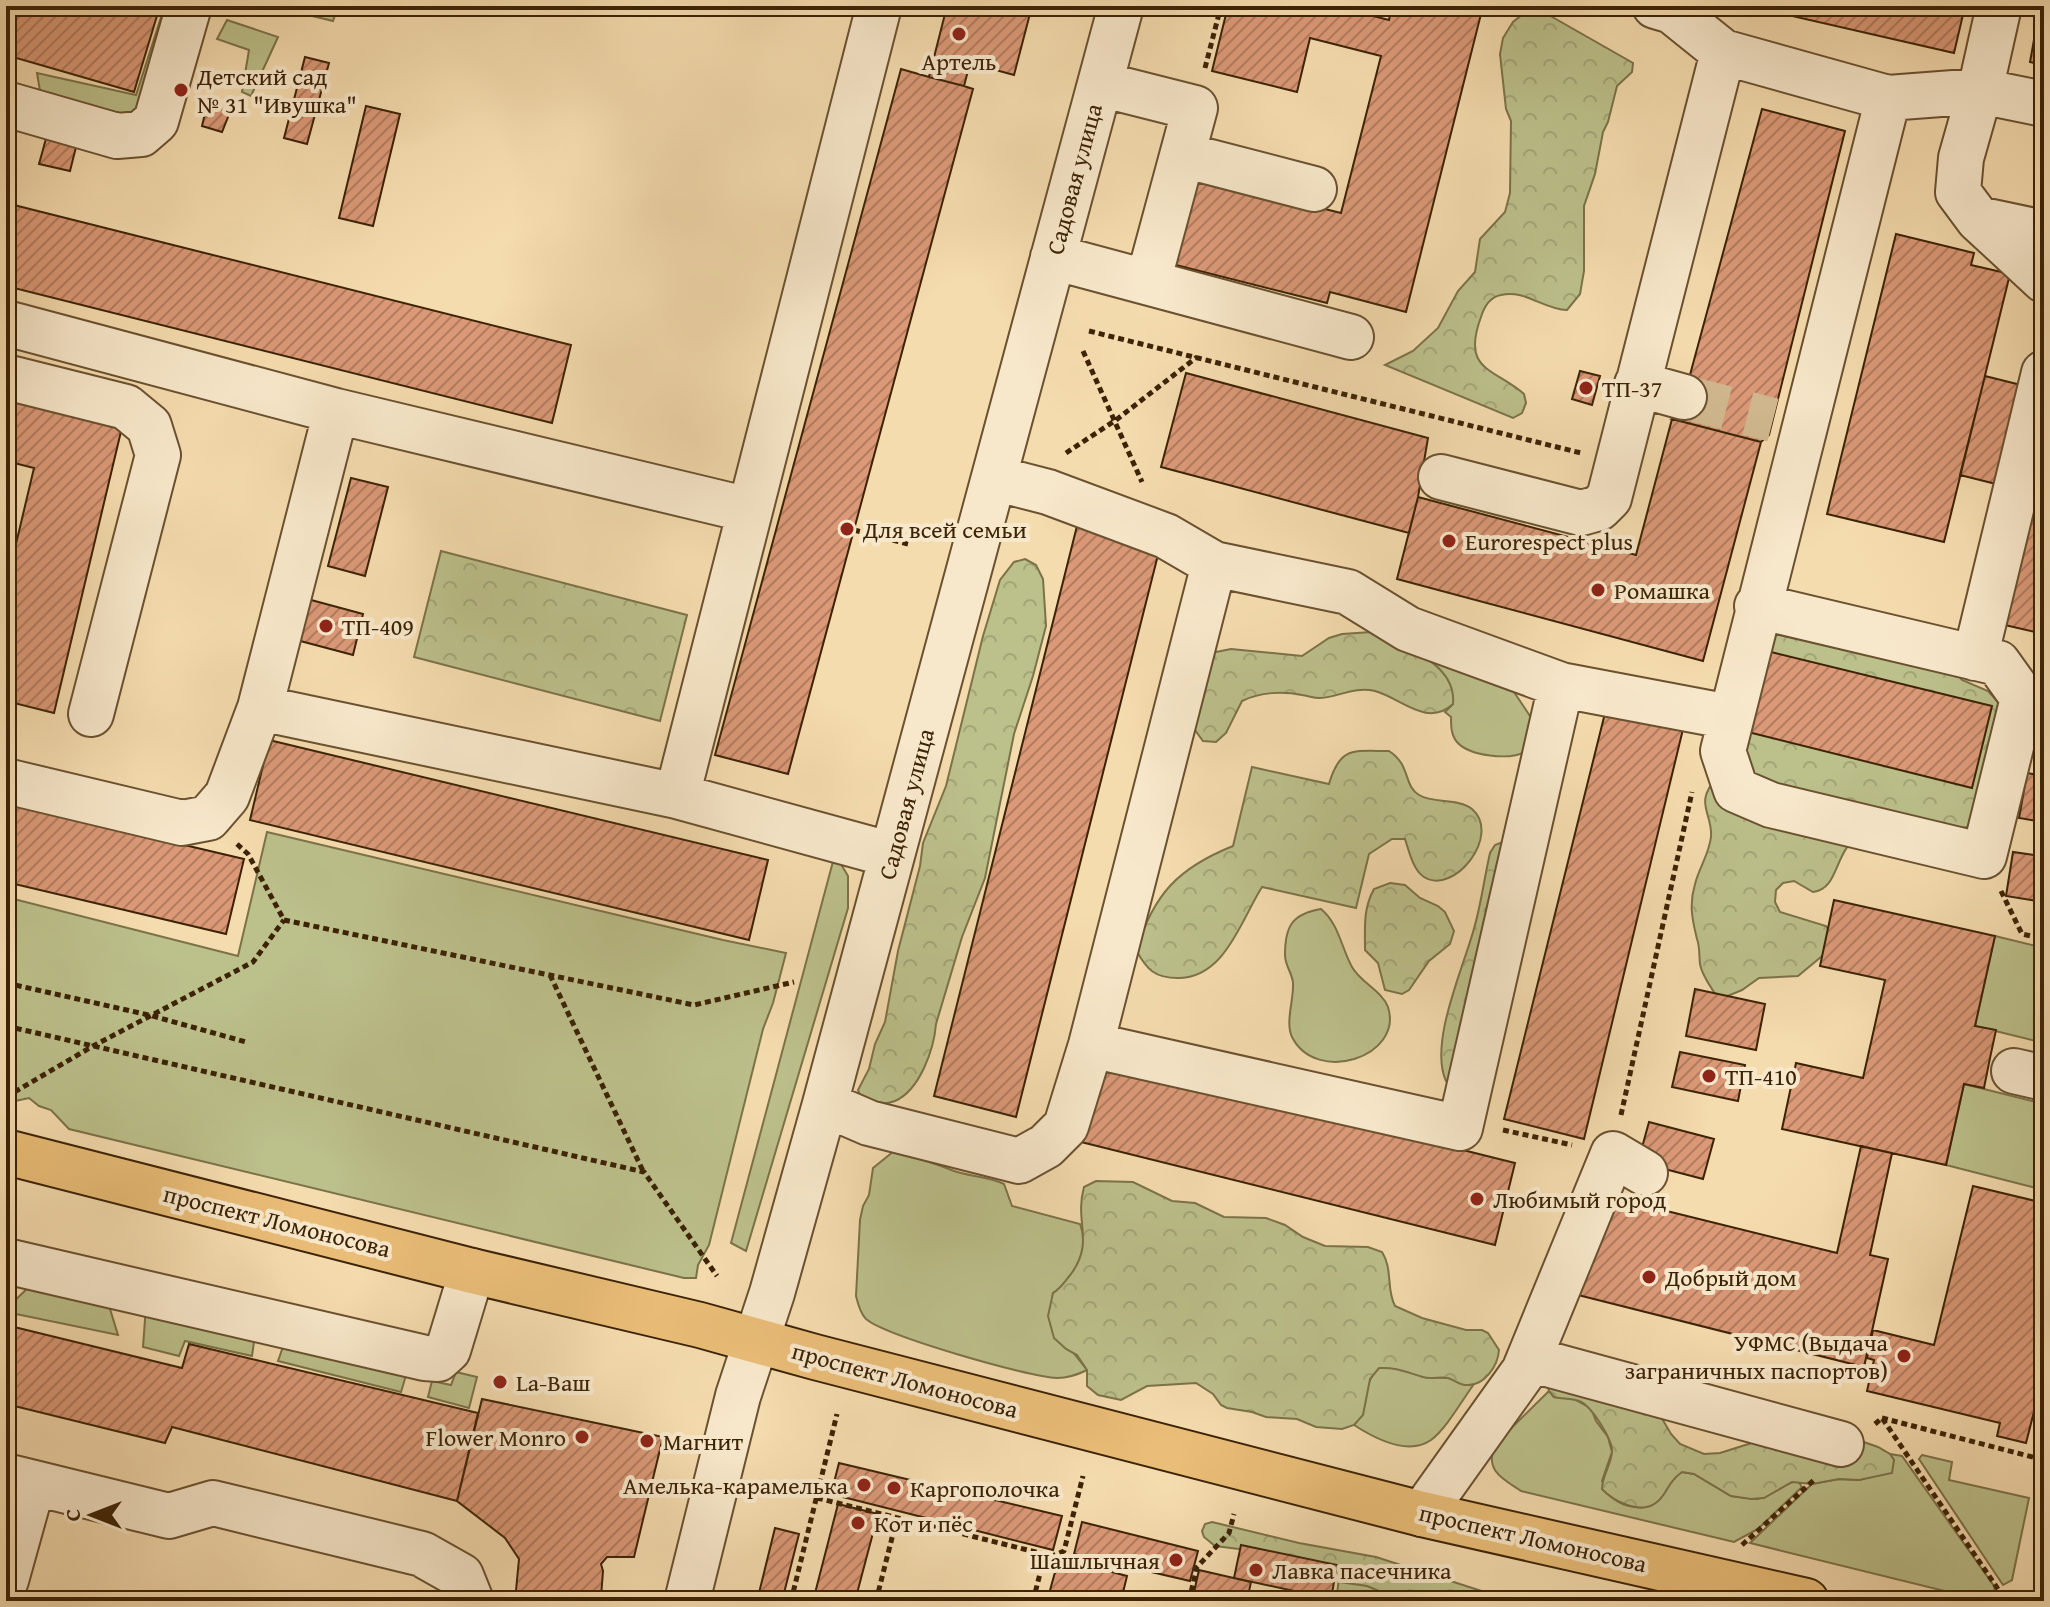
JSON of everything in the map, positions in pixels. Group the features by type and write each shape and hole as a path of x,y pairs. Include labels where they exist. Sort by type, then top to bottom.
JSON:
{"main road":[{"name":"проспект Ломоносова","path":"6,1152 757,1341 1422,1514 1806,1601"}],"street":[{"path":"6,104 117,136 141,134 156,121 189,6"},
{"path":"677,796 879,6"},
{"name":"Садовая улица","path":"687,1601 738,1396 757,1341 825,1104 1121,6"},
{"path":"1655,6 1672,11 1723,52 1888,98 1980,91 2044,104"},
{"path":"1999,6 1961,158 1958,192 1978,219 2044,280"},
{"path":"1441,477 1581,513 1599,508 1609,498 1723,52"},
{"path":"1100,84 1195,108 1148,282"},
{"path":"1757,606 1998,663 2033,701 1984,856 1771,805 1736,790 1726,734 1757,606 1788,424 1888,98"},
{"path":"1183,155 1314,189"},
{"path":"1978,219 2044,233"},
{"path":"1053,257 1351,337"},
{"path":"6,323 336,411 749,510"},
{"path":"1975,658 2044,373"},
{"path":"6,377 126,407 149,426 158,455 91,714"},
{"path":"1637,384 1684,397"},
{"path":"6,781 182,823 208,818 227,796 260,708 336,411"},
{"path":"994,478 1048,492 1166,536 1214,564 1348,592 1408,629 1561,685 1726,734"},
{"path":"825,1104 869,1123 1019,1161 1046,1146 1066,1126 1091,1045 1214,564"},
{"path":"1091,1045 1460,1128 1561,685"},
{"path":"260,708 677,796 892,855"},
{"path":"1422,1514 1524,1371 1629,1164"},
{"path":"6,1261 438,1359 448,1350 472,1271"},
{"path":"1529,1359 1842,1450"},
{"path":"6,1580 19,1480 169,1516 213,1503 422,1554 461,1576 471,1601"}],"path":[{"path":"1195,108 1221,6"},
{"path":"1089,331 1617,462"},
{"path":"1083,351 1166,536"},
{"path":"1056,461 1116,420 1197,357"},
{"path":"854,530 908,544"},
{"path":"1460,1128 1492,1128 1629,1164 1695,779 1726,734"},
{"path":"208,818 248,854 284,920 694,1005 794,982"},
{"path":"1984,856 2022,934 2044,939"},
{"path":"6,1097 149,1015 253,962 284,920"},
{"path":"550,975 644,1172 717,1276"},
{"path":"6,983 149,1015 246,1042"},
{"path":"6,1026 644,1172"},
{"path":"791,1601 837,1414"},
{"path":"1741,1547 1842,1450 1882,1418"},
{"path":"1842,1450 1882,1418"},
{"path":"1882,1418 2044,1460"},
{"path":"1882,1418 2006,1601"},
{"path":"817,1498 1052,1556 1064,1551 1083,1476"},
{"path":"1189,1601 1197,1567 1229,1533 1234,1514"},
{"path":"876,1601 897,1518"},
{"path":"1033,1601 1045,1554"}],"green space":[{"path":"158,6 176,6 136,118 41,97 37,73 136,95 164,8"},
{"path":"271,6 338,6 333,21"},
{"path":"1533,6 1633,63 1632,72 1617,86 1584,206 1584,271 1580,294 1567,310 1518,295 1501,295 1488,303 1481,317 1475,348 1478,358 1484,366 1524,394 1526,403 1522,413 1513,418 1385,365 1413,351 1438,328 1458,291 1475,272 1480,239 1505,212 1510,193 1511,121 1506,109 1500,54 1503,38 1513,22"},
{"path":"227,20 278,37 251,96 242,92 249,50 217,39"},
{"path":"441,551 687,615 660,721 414,657"},
{"path":"1025,559 1036,565 1043,579 1046,626 1014,734 985,878 962,937 924,1068 904,1096 883,1104 863,1103 858,1090 869,1069 885,1022 923,843 946,786 983,636 1000,580 1014,562"},
{"path":"1768,629 1950,667 1962,680 1988,691 2000,704 1976,826 1851,842 1831,880 1821,890 1813,892 1794,881 1783,883 1776,890 1775,902 1780,912 1826,926 1829,931 1827,952 1798,976 1759,978 1723,998 1717,997 1701,968 1692,898 1711,837 1706,794 1717,778"},
{"path":"1372,632 1412,650 1437,667 1452,690 1453,704 1434,713 1414,709 1367,690 1320,698 1272,693 1242,701 1226,733 1216,742 1203,741 1195,730 1193,715 1204,659 1216,652 1231,649 1302,656 1329,638"},
{"path":"1420,654 1512,689 1532,719 1526,751 1510,756 1490,756 1471,751 1457,742 1452,733 1451,717 1445,712 1453,704 1439,672"},
{"path":"1389,751 1401,762 1411,786 1419,795 1466,806 1480,820 1478,847 1460,871 1436,881 1424,877 1414,865 1405,839 1392,839 1369,854 1356,908 1262,887 1230,945 1208,968 1178,978 1163,976 1148,968 1136,950 1151,913 1160,898 1183,874 1233,846 1252,767 1329,784 1338,763 1350,753"},
{"path":"267,832 786,953 763,1029 709,1245 698,1265 696,1278 684,1278 69,1129 51,1110 29,1098 6,1103 6,897 238,956"},
{"path":"1505,841 1455,1081 1446,1081 1442,1048 1449,1007 1476,922 1490,853 1495,845"},
{"path":"835,854 848,876 848,908 746,1251 731,1243"},
{"path":"1390,883 1405,885 1420,898 1438,906 1445,912 1454,931 1450,944 1429,961 1409,990 1402,994 1385,990 1378,963 1365,950 1365,918 1370,896 1374,889"},
{"path":"1321,909 1336,929 1356,972 1388,1007 1389,1025 1383,1040 1355,1059 1337,1062 1319,1060 1304,1052 1292,1037 1289,1025 1293,983 1285,959 1287,936 1297,918"},
{"path":"1995,936 2044,948 2044,1043 1975,1026"},
{"path":"1964,1084 2044,1104 2044,1190 1946,1165"},
{"path":"894,1151 960,1173 998,1181 1004,1184 1012,1206 1080,1224 1082,1253 1074,1272 1053,1293 1050,1323 1087,1370 1057,1378 1018,1371 928,1345 866,1319 856,1296 860,1220 869,1195 873,1168"},
{"path":"1096,1181 1133,1182 1172,1201 1195,1203 1224,1217 1266,1218 1325,1246 1368,1247 1382,1252 1395,1306 1422,1318 1488,1333 1499,1350 1496,1362 1484,1379 1467,1385 1448,1378 1426,1378 1396,1369 1379,1368 1370,1379 1363,1415 1354,1425 1342,1429 1316,1427 1297,1419 1266,1417 1227,1408 1196,1383 1147,1386 1121,1400 1098,1395 1087,1386 1087,1370 1077,1355 1054,1338 1048,1316 1053,1293 1071,1274 1082,1252 1084,1187"},
{"path":"35,1281 106,1296 118,1335 6,1312"},
{"path":"146,1306 255,1335 252,1356 185,1341 179,1356 143,1347"},
{"path":"284,1344 407,1372 401,1392 278,1361"},
{"path":"1379,1368 1398,1368 1423,1377 1449,1378 1474,1384 1437,1435 1422,1444 1402,1446 1381,1440 1354,1425 1364,1409 1369,1381"},
{"path":"456,1372 477,1377 469,1408 428,1397 432,1381 451,1385"},
{"path":"1547,1384 1660,1415 1680,1444 1704,1454 1720,1453 1758,1441 1858,1440 1890,1454 1894,1460 1892,1473 1859,1480 1839,1479 1812,1484 1792,1482 1764,1498 1751,1499 1731,1496 1694,1474 1682,1472 1651,1506 1628,1505 1602,1489 1612,1452 1600,1424 1584,1404 1554,1397"},
{"path":"1549,1391 1554,1397 1574,1399 1591,1408 1608,1437 1612,1452 1602,1481 1611,1496 1623,1504 1641,1508 1652,1505 1682,1472 1694,1474 1731,1496 1758,1499 1798,1481 1802,1487 1758,1529 1734,1542 1521,1491 1497,1473 1492,1453 1495,1444"},
{"path":"1890,1454 1902,1456 1994,1586 1995,1595 1977,1599 1750,1543 1812,1484 1874,1476 1894,1460"},
{"path":"1922,1455 1952,1462 1949,1480 2029,1498 2012,1580 2003,1585 1919,1459"},
{"path":"1212,1522 1376,1557 1494,1595 1530,1601 1403,1601 1367,1586 1340,1582 1339,1579 1239,1549 1215,1546 1204,1537 1202,1531 1205,1524"},
{"path":"1339,1579 1380,1590 1403,1601 1336,1601"}],"building":[{"path":"6,6 150,6 159,9 134,92 6,55"},
{"path":"947,6 1032,6 1014,75 970,63 964,86 929,77"},
{"path":"947,6 1032,6 1014,75 970,63 964,86 973,89 788,774 715,755 901,69 929,77"},
{"path":"1228,6 1334,6 1389,20 1392,6 1483,6 1406,312 1330,292 1327,303 1168,263 1189,175 1341,213 1381,56 1310,38 1297,92 1212,71"},
{"path":"1748,6 1965,6 1954,53"},
{"path":"2040,6 2044,6 2044,65 2030,62"},
{"path":"305,57 329,63 307,144 284,138"},
{"path":"207,105 230,112 222,132 202,126"},
{"path":"366,106 400,114 373,226 339,218"},
{"path":"1762,109 1845,131 1769,435 1761,442 1672,419 1687,412 1684,397"},
{"path":"47,135 77,143 70,171 39,164"},
{"path":"6,203 571,345 552,423 6,286"},
{"path":"1896,234 1974,253 1971,265 2010,274 1944,542 1827,514"},
{"name":"ТП-37","path":"1580,371 1600,376 1592,405 1572,399"},
{"path":"1186,373 1428,438 1409,533 1161,467"},
{"path":"1985,376 2029,387 2004,486 1960,475"},
{"path":"12,397 123,423 54,713 6,701 6,586 34,468 6,461 6,421"},
{"path":"1672,419 1761,442 1703,661 1397,579 1418,497 1636,555"},
{"path":"2044,425 2044,634 1996,623"},
{"path":"351,478 388,487 365,576 328,566"},
{"path":"1077,526 1160,547 1016,1117 934,1096"},
{"name":"ТП-409","path":"300,597 363,614 353,655 289,638"},
{"path":"1767,651 1992,706 1972,788 1748,732"},
{"path":"1607,705 1684,725 1584,1139 1504,1119"},
{"path":"269,740 768,860 749,940 250,820"},
{"path":"2027,773 2044,776 2044,822 2019,818"},
{"path":"6,803 244,859 226,934 6,882"},
{"path":"2044,829 2044,902 2006,896 2013,852 2040,856"},
{"path":"1834,900 1995,936 1975,1026 1996,1030 1984,1088 1964,1084 1946,1165 1782,1129 1796,1063 1863,1078 1885,980 1820,966"},
{"path":"1695,989 1765,1004 1756,1050 1686,1036"},
{"name":"ТП-410","path":"1680,1052 1745,1065 1738,1101 1672,1087"},
{"path":"1098,1059 1515,1163 1495,1245 1077,1141"},
{"path":"1649,1122 1714,1139 1703,1179 1638,1162"},
{"path":"1861,1146 1892,1153 1870,1255 1888,1259 1864,1367 1578,1295 1606,1196 1837,1253"},
{"path":"1973,1186 2044,1203 2044,1345 2034,1387 2040,1388 2026,1443 1997,1436 2000,1423 1867,1391 1874,1360 1867,1358 1873,1330 1934,1345"},
{"path":"6,1325 182,1368 189,1344 478,1413 457,1501 172,1427 165,1443 6,1404"},
{"path":"482,1399 663,1437 634,1557 607,1557 601,1564 601,1597 588,1597 586,1601 515,1601 519,1559 505,1538 457,1501"},
{"path":"839,1463 1062,1516 1053,1550 831,1494"},
{"path":"838,1504 878,1514 855,1601 813,1601"},
{"path":"1082,1522 1198,1551 1190,1581 1074,1554"},
{"path":"775,1528 799,1534 782,1601 757,1601"},
{"path":"1241,1545 1337,1565 1331,1599 1234,1578"},
{"path":"1059,1558 1127,1576 1121,1601 1047,1601"},
{"path":"1199,1570 1251,1582 1247,1601 1192,1601"},
{"path":"1270,1594 1315,1601 1269,1601"}],"tunnel":[{"path":"1684,397 1773,420"}],"place":[{"name":"Артель","path":"959,34"},
{"name":"Детский сад № 31 \"Ивушка\"","path":"181,90"},
{"name":"ТП-37","path":"1586,388"},
{"name":"Для всей семьи","path":"847,529"},
{"name":"Eurorespect plus","path":"1449,541"},
{"name":"Ромашка","path":"1598,590"},
{"name":"ТП-409","path":"326,626"},
{"name":"ТП-410","path":"1709,1076"},
{"name":"Любимый город","path":"1477,1199"},
{"name":"Добрый дом","path":"1649,1277"},
{"name":"УФМС (Выдача заграничных паспортов)","path":"1904,1356"},
{"name":"La-Ваш","path":"500,1382"},
{"name":"Flower Monro","path":"582,1437"},
{"name":"Магнит","path":"647,1441"},
{"name":"Амелька-карамелька","path":"864,1485"},
{"name":"Каргополочка","path":"894,1488"},
{"name":"Кот и пёс","path":"858,1523"},
{"name":"Шашлычная","path":"1176,1560"},
{"name":"Лавка пасечника","path":"1256,1570"}]}
